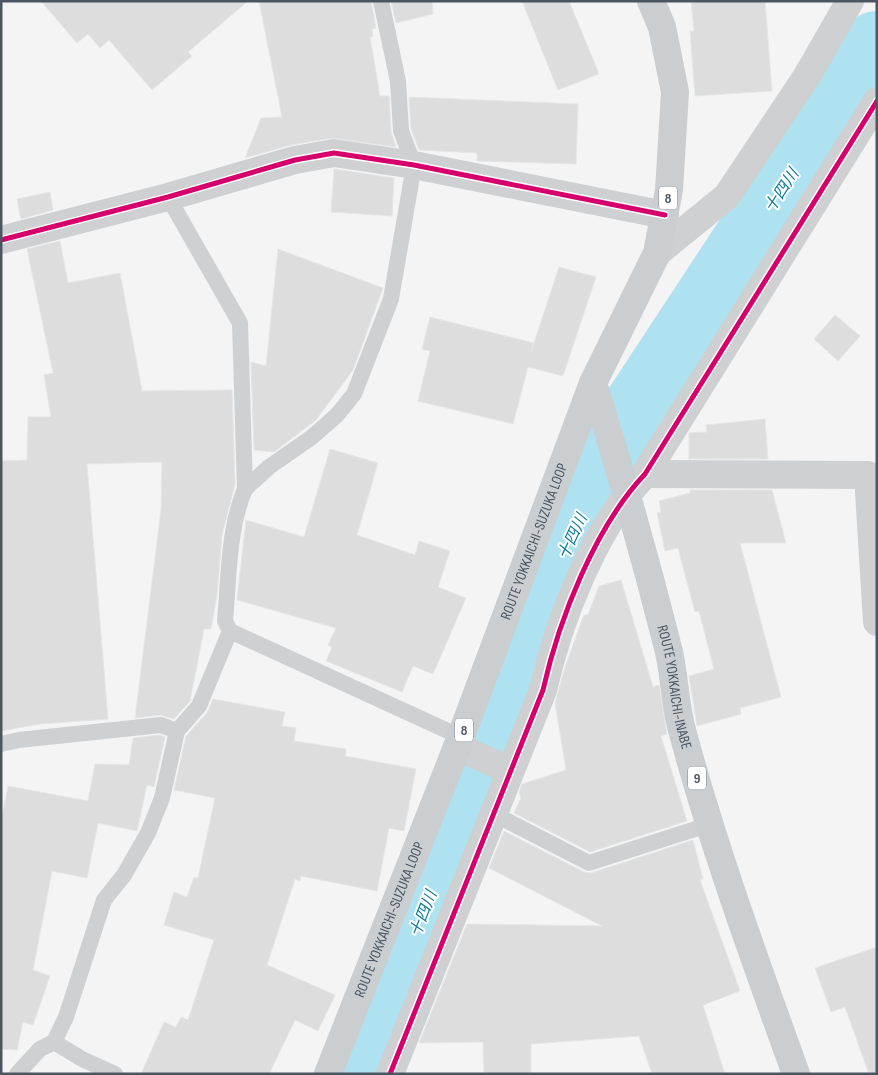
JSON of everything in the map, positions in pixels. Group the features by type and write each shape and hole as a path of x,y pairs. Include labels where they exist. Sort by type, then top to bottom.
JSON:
{"main road":[{"name":"ROUTE YOKKAICHI-SUZUKA LOOP","path":"328,1074 462,745 593,383 657,252 666,216 675,92 662,28 651,1"},
{"name":"ROUTE YOKKAICHI-INABE","path":"593,383 602,412 631,481 675,677 681,728 741,922 796,1074"}],"street":[{"path":"657,252 727,196 807,76 850,1"},
{"path":"390,1074 492,814 507,769 543,690 552,651 592,551 631,481 877,101"},
{"path":"1,240 168,197 295,160 334,153 414,165 666,216"},
{"path":"631,481 872,475 877,622"},
{"path":"462,745 507,769"}],"lane":[{"path":"245,489 269,467 312,437 337,415 354,394 391,299 414,165 401,131 398,81 381,1"},
{"path":"168,197 240,323 245,489 240,502 233,536 226,621 230,631 462,745"},
{"path":"17,1074 40,1049 54,1042 66,1017 104,900 124,875 148,834 162,798 177,730 199,706 230,631"},
{"path":"1,744 161,725 177,730"},
{"path":"492,814 589,863 711,824"},
{"path":"54,1042 82,1059 116,1074"}],"building":[{"path":"41,1 248,1 188,52 192,56 152,90 109,40 100,48 88,34 77,43"},
{"path":"259,1 371,1 376,28 372,29 373,37 370,37 380,96 389,96 391,132 396,147 332,138 291,145 245,158 261,118 282,117"},
{"path":"391,1 432,1 433,14 396,23"},
{"path":"522,1 569,1 599,74 558,90"},
{"path":"691,1 765,1 772,91 695,96 690,31 694,31"},
{"path":"409,97 578,104 576,164 477,161 477,153 419,150 411,129"},
{"path":"334,169 394,178 392,216 331,212"},
{"path":"50,192 53,210 21,219 17,199"},
{"path":"60,241 68,283 120,273 142,391 232,390 235,484 222,535 217,595 211,629 204,629 190,701 174,719 160,715 135,718 161,510 162,462 87,464 108,719 40,724 1,731 1,461 27,460 28,417 51,417 44,375 53,373 27,249"},
{"path":"278,249 383,288 353,370 316,420 274,452 254,450 251,362 266,366"},
{"path":"559,267 596,277 563,376 528,367 513,424 418,401 430,351 422,349 430,317 534,343"},
{"path":"835,315 860,336 838,361 814,339"},
{"path":"765,419 768,459 689,459 689,433 707,432 706,425"},
{"path":"330,449 378,463 357,535 415,555 419,541 450,551 438,587 466,598 433,674 413,666 402,692 326,661 332,647 328,645 336,628 237,600 246,520 304,537"},
{"path":"690,490 772,490 786,543 740,543 781,697 740,708 741,714 697,726 689,676 714,669 699,611 695,612 678,548 665,551 657,513 661,512 659,501 690,493"},
{"path":"621,580 653,687 659,685 667,734 661,736 687,821 590,852 514,813 521,798 519,792 522,784 566,770 555,703 565,667 584,615 588,615 599,586"},
{"path":"213,699 285,712 282,726 296,728 294,741 346,749 345,756 416,769 404,831 389,828 377,891 301,876 300,881 295,879 267,965 335,995 318,1031 295,1020 269,1074 141,1074 164,1022 176,1027 181,1017 188,1020 214,940 164,925 174,892 187,897 194,877 198,878 215,798 174,790 186,736 207,713"},
{"path":"160,735 165,737 154,787 147,785 137,831 98,823 87,878 52,871 33,970 50,976 33,1025 23,1022 17,1050 1,1049 1,822 8,786 88,801 95,764 129,765 133,738"},
{"path":"504,831 584,872 591,873 693,840 703,879 700,880 740,991 703,1005 725,1074 652,1074 639,1036 531,1044 531,1074 484,1074 483,1042 419,1043 467,924 602,926 489,868"},
{"path":"877,947 877,1074 869,1074 845,1007 831,1012 815,968"}],"waterway":[{"name":"十四川","path":"362,1074 408,960 556,573 621,437 877,48"}],"cycle path":[{"path":"390,1074 543,690 569,604 595,547 610,520 645,474 877,101"},
{"path":"1,240 168,197 295,160 334,153 414,165 665,215"}]}
